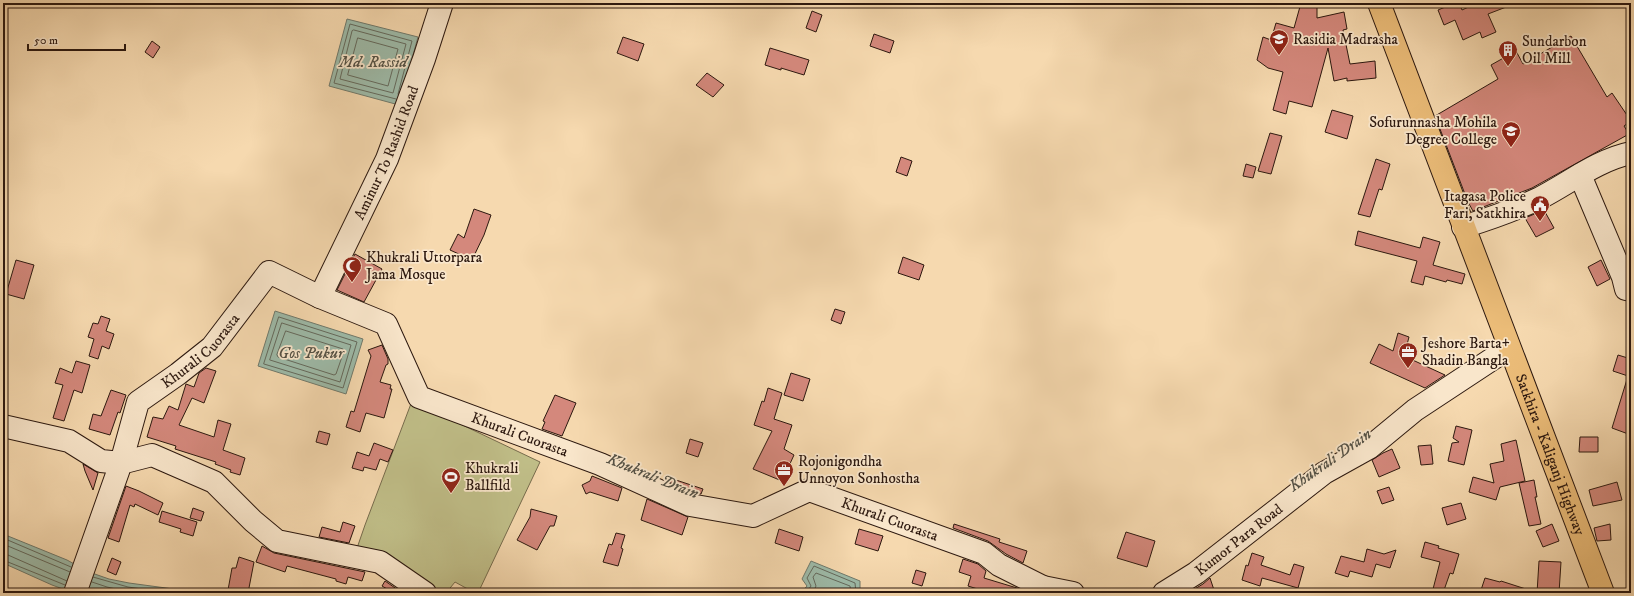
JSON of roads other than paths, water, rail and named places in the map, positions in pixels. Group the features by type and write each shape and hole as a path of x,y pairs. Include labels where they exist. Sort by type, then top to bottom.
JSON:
{"highway":[{"name":"Satkhira - Kaliganj Highway","path":"1379,3 1603,593"}],"street":[{"name":"Aminur To Rashid Road","path":"320,297 387,159 424,59 442,3"},
{"path":"1463,227 1498,216 1539,198 1580,175 1619,156 1631,153"},
{"path":"1580,175 1623,277 1626,289 1631,290"},
{"name":"Khurali Cuorasta","path":"121,463 138,402 178,374 212,347 269,272 320,297 386,324 419,397 600,464 690,505 753,516 808,490 984,553 999,565 1041,590"},
{"name":"Kumor Para Road","path":"1164,593 1196,573 1324,473 1369,448 1415,410 1509,348"},
{"path":"3,426 69,441 101,461 121,463 152,455 214,482 253,521 277,541 380,562 425,593"},
{"path":"75,593 121,463"},
{"path":"1041,590 1073,593"}],"water":[{"name":"Md. Rassid","path":"347,19 418,37 399,105 329,86"},
{"name":"Gos Pukur","path":"275,311 363,339 346,394 258,366"},
{"path":"3,534 67,560 89,572 109,579 203,593 74,593 3,563"},
{"path":"811,561 860,581 860,593 801,593 807,586 802,579"}],"place":[{"name":"Rasidia Madrasha","path":"1279,56"},
{"name":"Sundarbon Oil Mill","path":"1508,67"},
{"name":"Sofurunnasha Mohila Degree College","path":"1511,148"},
{"name":"Itagasa Police Fari, Satkhira","path":"1540,222"},
{"name":"Khukrali Uttorpara Jama Mosque","path":"352,283"},
{"name":"Jeshore Barta+ Shadin Bangla","path":"1408,369"},
{"name":"Rojonigondha Unnoyon Sonhostha","path":"784,487"},
{"name":"Khukrali Ballfild","path":"451,494"}],"water label":[{"name":"Khukrali Drain","path":"1330,460"},
{"name":"Khukrali Drain","path":"653,476"}]}
